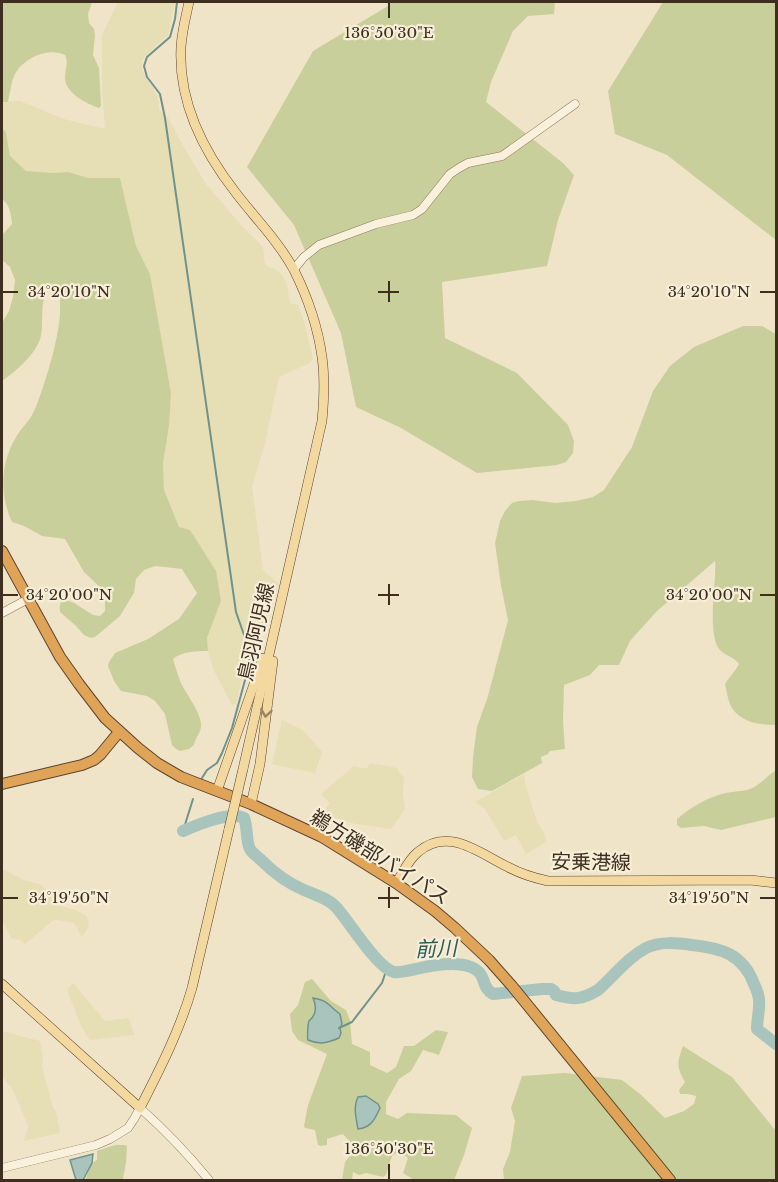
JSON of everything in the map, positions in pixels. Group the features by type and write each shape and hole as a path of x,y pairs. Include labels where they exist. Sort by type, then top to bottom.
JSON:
{"highway":[{"name":"鵜方磯部バイパス","path":"2,551 60,657 78,684 119,732 157,762 181,777 251,804 322,837 396,883 435,911 489,960 512,986 670,1180"},
{"path":"2,784 82,765 94,760 119,732"}],"main road":[{"name":"鳥羽阿児線","path":"140,1108 170,1047 192,988 279,614 322,421 324,400 320,347 312,316 294,269 213,161 194,126 184,86 182,63 184,29 189,2"},
{"path":"217,791 279,614"},
{"path":"251,804 260,764 279,614"},
{"name":"安乗港線","path":"396,883 420,850 436,842 445,841 461,843 523,874 548,881 750,880 777,883"},
{"path":"2,984 140,1108"}],"street":[{"path":"294,269 319,245 376,224 413,215 422,209 450,174 468,164 502,156 576,104"},
{"path":"2,613 28,599"},
{"path":"2,1168 96,1146 128,1128 140,1108 163,1128 209,1180"}],"shaded area":[{"path":"118,2 175,2 168,35 145,56 142,61 142,70 158,97 159,110 169,119 206,184 263,247 265,265 283,276 290,303 298,305 304,321 313,359 310,363 279,377 264,447 252,487 263,570 279,584 256,648 245,665 236,704 232,705 213,669 208,651 207,639 221,601 179,527 164,491 163,463 171,393 150,274 136,246 120,178 88,178 68,172 26,171 10,156 6,132 2,128 2,102 20,101 64,119 105,129 102,35"},
{"path":"282,720 303,730 322,752 315,773 272,764"},
{"path":"370,763 397,768 404,778 405,809 391,829 356,824 321,814 330,803 321,794 354,766 367,768"},
{"path":"524,774 537,822 544,833 546,842 526,854 516,835 504,841 485,809 475,802"},
{"path":"2,869 24,880 39,884 46,889 54,904 78,911 87,917 89,926 82,937 74,923 58,920 52,921 25,944 21,940 12,939 2,920"},
{"path":"73,983 105,1021 128,1018 135,1035 90,1040 81,1026 67,990"},
{"path":"2,1031 40,1041 42,1067 60,1133 24,1141 28,1126 13,1090 2,1076"}],"green space":[{"path":"2,2 92,2 88,14 95,36 93,55 99,68 101,106 99,108 83,101 73,93 66,83 65,55 51,52 30,59 19,68 12,80 8,102 2,102"},
{"path":"387,2 555,2 554,14 528,16 513,31 491,82 486,102 563,163 574,175 558,220 547,266 442,282 445,338 517,373 568,425 574,441 573,453 566,462 557,465 477,473 401,428 356,407 341,333 294,225 247,167 313,51 388,6"},
{"path":"663,2 776,2 776,240 667,155 615,134 608,91"},
{"path":"2,128 6,132 10,156 26,171 68,172 88,178 120,178 136,246 150,274 171,393 163,463 164,490 179,527 190,530 216,571 221,601 207,638 208,651 185,653 173,659 181,683 201,722 194,745 189,749 180,751 172,745 165,714 155,701 147,696 121,691 108,666 115,653 148,639 179,619 197,593 182,569 155,566 144,570 136,579 134,593 120,616 91,638 84,635 60,612 60,605 66,600 93,615 100,616 105,611 102,589 84,572 65,539 42,536 12,522 8,512 5,502 4,470 10,449 31,417 46,379 60,315 60,292 57,289 49,289 46,293 41,335 34,351 24,363 2,381 2,323 9,311 15,280 10,267 2,260 2,235 12,224 11,213 2,199"},
{"path":"743,326 762,326 776,334 776,725 758,724 746,720 736,713 730,703 725,684 739,664 722,652 716,642 713,620 715,561 657,611 630,641 619,665 599,665 590,675 564,685 565,749 550,751 541,757 542,763 492,791 478,789 472,777 477,727 488,696 508,620 495,543 505,511 512,503 519,501 555,503 576,501 593,497 604,490 632,447 653,391 670,366 694,347"},
{"path":"776,770 776,817 721,830 704,826 681,828 677,825 677,819 698,804 722,794 750,789"},
{"path":"312,979 331,1001 346,1010 350,1020 352,1044 370,1052 370,1065 387,1073 396,1067 404,1046 414,1046 436,1030 448,1032 439,1055 423,1050 411,1071 399,1079 386,1102 386,1114 398,1119 407,1113 456,1115 472,1128 454,1180 412,1180 403,1173 408,1158 398,1152 392,1156 386,1175 383,1177 366,1173 359,1175 353,1172 352,1180 342,1180 351,1143 343,1134 327,1139 327,1145 321,1146 318,1145 315,1130 305,1128 308,1105 327,1054 298,1040 292,1031 290,1014 298,1005 305,982"},
{"path":"683,1046 732,1077 776,1131 775,1180 504,1180 503,1169 510,1152 515,1121 511,1108 522,1076 565,1073 622,1080 665,1118 684,1111 694,1104 696,1096 680,1094 679,1090 685,1082 678,1064"},
{"path":"115,1145 127,1146 123,1179 85,1180 92,1163 97,1160 97,1151"}],"water":[{"path":"313,998 326,1002 340,1014 342,1024 339,1038 324,1043 308,1040 309,1021 315,1011"},
{"path":"366,1096 380,1108 369,1125 358,1129 355,1113 356,1101 358,1097"},
{"path":"93,1154 92,1163 83,1180 76,1180 70,1160"}],"waterway":[{"path":"177,2 170,37 147,57 144,66 147,77 160,94 165,118 236,612 250,652 248,669 232,728 217,763 207,770 202,778"},
{"path":"183,831 193,799"},
{"name":"前川","path":"183,831 222,817 244,818 249,846 253,853 286,881 333,904 380,962 394,972 458,964 471,967 480,973 486,988 493,994 551,989 556,995 577,998 598,990 633,957 651,946 663,943 703,946 730,954 744,966 756,989 759,1000 757,1029 776,1044"},
{"path":"339,1028 352,1022 382,983 387,968"}]}
